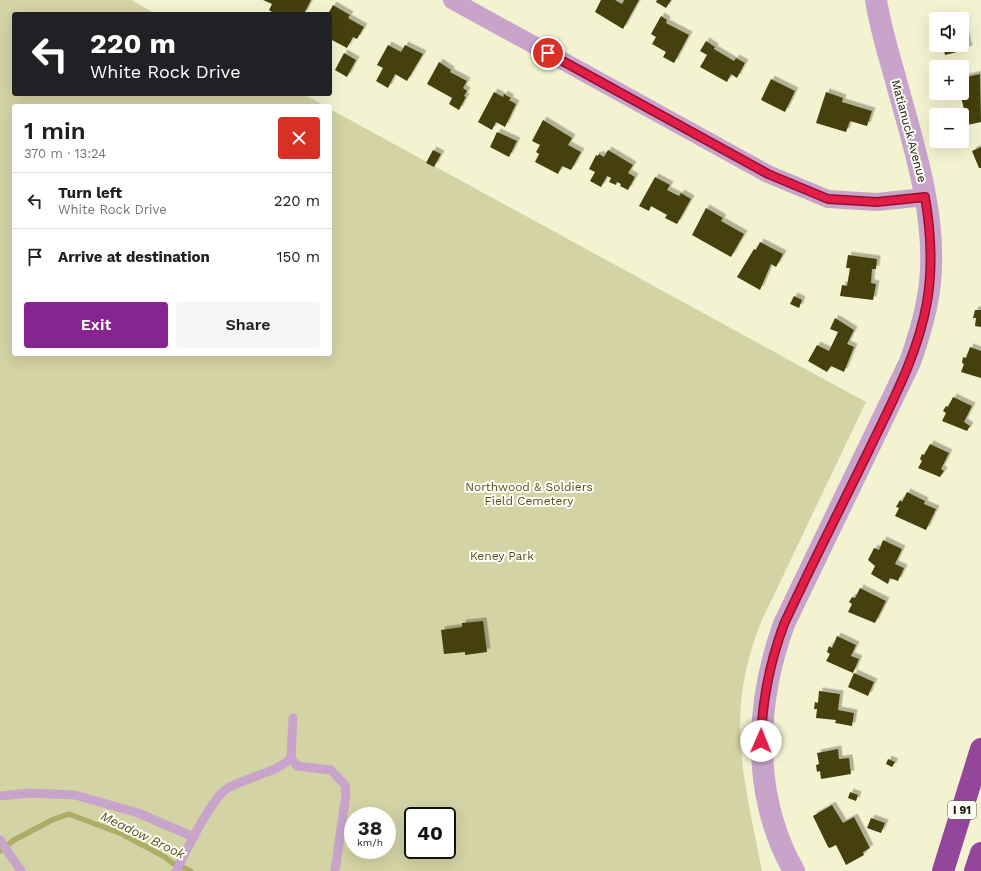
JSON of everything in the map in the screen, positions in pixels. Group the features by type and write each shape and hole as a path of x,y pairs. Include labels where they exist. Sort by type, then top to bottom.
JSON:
{"highway":[{"name":"I 91","path":"943,871 981,749"},
{"path":"976,871 981,853"}],"street":[{"path":"452,0 768,174 828,199 877,202 925,197"},
{"name":"Matianuck Avenue","path":"794,871 775,831 764,779 762,723 766,687 777,644 784,624 895,395 917,342 927,304 930,277 931,238 925,197 919,168 882,31 876,0"}],"lane":[{"path":"293,718 291,758 297,766 331,770 339,776 345,785 346,794 335,871"},
{"path":"176,871 217,798 227,789 283,765 291,758"},
{"path":"0,796 29,793 75,795 138,813 194,837"},
{"path":"0,840 21,871"}],"green space":[{"name":"Keney Park","path":"0,0 131,0 152,12 12,12 12,96 307,96 321,104 12,104 12,356 332,356 332,110 866,402 761,622 750,656 743,687 740,717 744,776 762,871 0,871"}],"building":[{"path":"263,0 311,0 305,12 272,12 269,10 272,4"},
{"path":"601,0 615,0 622,4 624,0 639,0 623,29 595,12"},
{"path":"657,0 671,0 666,8 656,2"},
{"path":"333,5 350,15 348,18 364,27 357,39 353,37 347,48 332,40 332,12 329,12"},
{"path":"661,16 667,20 666,23 689,35 674,63 663,57 666,52 652,44 656,37 651,34"},
{"path":"706,41 715,47 714,49 734,61 736,58 745,63 737,78 731,74 727,82 700,67 707,55 700,51"},
{"path":"388,45 401,52 405,45 423,54 407,81 395,74 388,88 376,81 383,68 377,65"},
{"path":"944,52 957,52 945,55"},
{"path":"344,53 356,60 347,77 335,70"},
{"path":"439,62 451,70 450,72 467,81 463,88 467,91 464,96 466,97 459,110 449,104 452,98 427,84"},
{"path":"980,74 981,122 969,125 969,108 964,108 962,100 969,100 969,76"},
{"path":"771,79 795,91 785,112 761,100"},
{"path":"494,92 503,97 504,94 511,98 509,100 516,104 505,127 496,122 492,130 478,122"},
{"path":"826,92 843,98 842,102 872,111 867,126 850,121 846,132 816,123"},
{"path":"543,120 572,138 568,145 581,152 571,170 562,166 558,174 535,162 539,154 536,152 540,145 532,141"},
{"path":"497,132 517,141 509,157 490,147"},
{"path":"981,147 981,168 979,168 972,151"},
{"path":"433,150 441,154 434,167 426,163"},
{"path":"608,150 633,165 628,173 635,177 628,190 620,186 621,184 617,182 616,185 609,182 611,178 607,176 601,187 590,181 595,172 589,169 596,155 598,156 599,154 604,157"},
{"path":"655,177 670,185 667,190 679,196 681,193 691,199 677,224 665,218 667,215 651,206 649,211 639,206"},
{"path":"706,208 723,218 721,221 744,234 731,257 692,235"},
{"path":"760,242 783,254 776,267 771,264 760,290 737,277"},
{"path":"848,255 877,259 876,269 872,269 871,283 876,284 873,300 840,296 842,285 847,286 850,268 846,268"},
{"path":"794,296 802,300 799,308 790,304"},
{"path":"975,310 981,310 981,327 975,326 976,318 973,318"},
{"path":"835,318 854,330 847,344 854,347 844,372 831,366 827,372 808,361 817,345 829,351 838,332 830,329"},
{"path":"970,347 981,351 981,378 961,372 964,364 962,363 963,357 966,358"},
{"path":"953,397 972,406 964,422 970,426 967,431 942,421 946,413 943,411 946,406 948,407"},
{"path":"930,444 949,453 941,469 944,471 940,477 918,468 922,461 920,459 922,454 924,455"},
{"path":"907,492 925,501 924,504 936,509 926,530 895,516 899,508 896,507 900,500 902,502"},
{"path":"883,540 902,549 895,564 904,568 898,581 890,578 888,584 871,574 875,566 868,560 874,548 879,550"},
{"path":"860,588 886,601 875,623 848,612 852,604 849,602 852,597 855,598"},
{"path":"483,621 487,652 465,655 465,652 444,654 441,630 462,627 462,623"},
{"path":"837,636 856,645 851,656 859,659 853,673 826,661 830,654 827,652 829,646 832,648"},
{"path":"854,673 874,682 868,696 848,687"},
{"path":"819,691 840,694 838,710 854,713 852,726 835,723 836,720 816,718 817,709 814,709 815,702 818,703"},
{"path":"838,749 839,759 849,758 851,774 821,779 820,771 817,772 816,765 819,764 817,753"},
{"path":"888,759 895,762 892,767 886,764"},
{"path":"850,792 858,795 856,801 848,798"},
{"path":"832,805 843,823 854,817 870,848 863,852 864,855 846,865 836,845 830,848 828,847 813,816"},
{"path":"871,818 885,823 881,833 867,828"}],"waterway":[{"name":"Meadow Brook","path":"0,851 14,840 52,820 69,814 122,834 165,857 172,863 191,871"}],"route":[{"path":"548,53 768,174 828,199 877,202 925,197 931,238 930,283 927,304 917,342 901,384 784,624 771,665 766,687 761,741"}],"park label":[{"name":"Northwood & Soldiers Field Cemetery","path":"529,494"}]}
